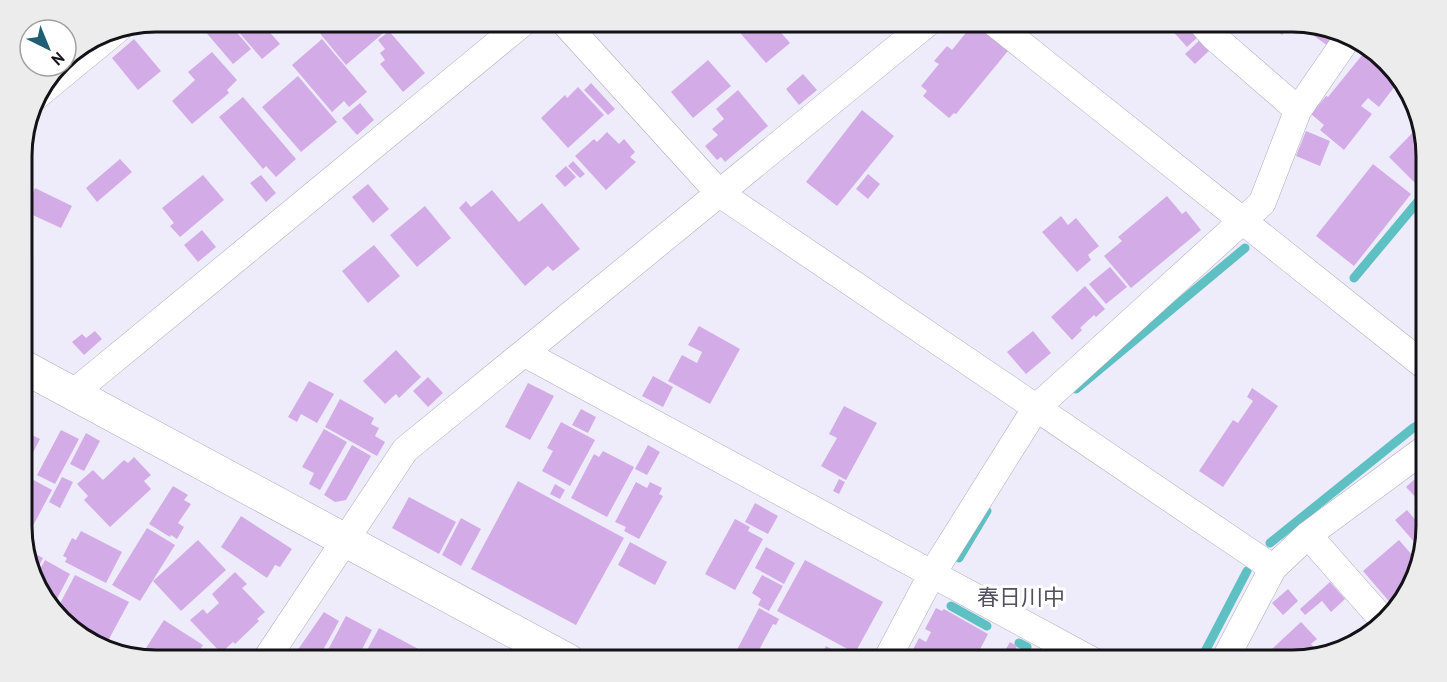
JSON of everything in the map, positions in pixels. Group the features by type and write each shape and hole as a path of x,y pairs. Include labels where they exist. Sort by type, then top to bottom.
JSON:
{"street":[{"path":"72,394 512,32"},
{"path":"573,32 719,193 1273,568"},
{"path":"272,650 405,450 917,32"},
{"path":"1006,32 1416,360"},
{"path":"1220,32 1298,110"},
{"path":"892,650 932,574 1036,408 1262,203 1298,110 1344,43"},
{"path":"60,77 97,46"},
{"path":"524,353 1074,650"},
{"path":"32,372 548,650"},
{"path":"1230,650 1273,568 1308,535 1416,455"},
{"path":"1308,535 1378,615"}],"building":[{"path":"206,32 236,32 251,49 233,64"},
{"path":"239,32 270,32 280,44 262,59"},
{"path":"319,32 384,32 346,65"},
{"path":"390,32 425,73 403,92 380,64 385,60 380,53 385,49 378,40"},
{"path":"739,32 780,32 790,43 766,63"},
{"path":"967,32 983,32 1008,51 956,114 954,113 949,118 923,96 927,91 921,86 939,64 934,61 947,46 952,50"},
{"path":"1174,32 1199,32 1201,34 1187,47"},
{"path":"1310,33 1333,39 1328,46"},
{"path":"1203,37 1212,48 1195,64 1185,54"},
{"path":"134,39 161,71 138,90 112,58"},
{"path":"322,39 367,92 349,107 344,101 332,112 292,65"},
{"path":"212,52 237,80 227,90 229,93 192,124 172,101 195,80 188,72"},
{"path":"1363,54 1379,68 1395,87 1379,107 1368,98 1361,106 1372,114 1344,150 1320,130 1324,125 1311,114 1326,96 1328,97"},
{"path":"708,60 731,86 693,118 671,92"},
{"path":"803,74 817,90 799,105 786,89"},
{"path":"298,76 337,122 301,152 262,107"},
{"path":"591,83 615,109 608,115 584,90"},
{"path":"578,87 604,115 568,148 541,118 565,95 567,98"},
{"path":"738,90 768,126 725,162 721,157 717,160 705,146 718,135 712,129 724,119 716,109"},
{"path":"243,97 296,159 276,177 266,166 263,169 219,117"},
{"path":"360,103 374,120 357,135 342,118"},
{"path":"862,110 894,136 837,206 806,182"},
{"path":"1306,131 1330,141 1320,166 1296,156"},
{"path":"607,132 619,144 624,139 635,152 630,157 636,162 606,190 575,156 594,139 597,142"},
{"path":"1413,132 1416,155 1416,184 1389,157"},
{"path":"120,159 132,172 97,202 86,188"},
{"path":"573,161 585,174 580,178 568,166"},
{"path":"1373,164 1411,194 1354,266 1316,236"},
{"path":"566,166 576,177 565,187 555,176"},
{"path":"868,174 880,184 868,199 856,189"},
{"path":"203,175 224,200 180,237 170,226 174,223 162,208"},
{"path":"261,175 276,193 266,202 250,183"},
{"path":"368,184 389,209 373,223 352,197"},
{"path":"35,188 72,206 61,228 32,215 32,194"},
{"path":"492,190 519,222 542,203 580,249 553,271 548,266 525,286 459,208 466,201 471,207"},
{"path":"1167,196 1182,214 1186,211 1201,230 1131,288 1104,256 1122,241 1118,237"},
{"path":"425,206 451,238 417,267 390,235"},
{"path":"1061,216 1068,225 1076,218 1099,246 1088,255 1091,260 1077,272 1042,232"},
{"path":"202,230 216,247 198,262 184,245"},
{"path":"374,245 400,276 368,303 342,271"},
{"path":"1110,267 1127,287 1106,304 1089,284"},
{"path":"1085,286 1105,309 1096,317 1094,315 1080,328 1082,330 1072,340 1051,317"},
{"path":"699,326 740,349 710,404 668,381 682,355 697,363 702,352 688,345"},
{"path":"95,331 102,339 84,355 72,342 82,334 86,338"},
{"path":"1033,331 1051,353 1026,374 1007,352"},
{"path":"396,350 421,377 399,398 396,394 385,404 363,381"},
{"path":"653,376 673,387 663,407 642,396"},
{"path":"428,377 443,393 428,407 413,391"},
{"path":"309,381 334,394 317,423 301,414 297,422 288,417"},
{"path":"528,383 554,396 530,440 505,427"},
{"path":"1252,388 1278,406 1223,487 1199,471 1233,420 1238,423 1253,401 1247,397"},
{"path":"340,399 374,418 371,424 379,428 375,436 385,442 377,456 325,427"},
{"path":"844,406 877,423 846,480 821,466 837,438 829,434"},
{"path":"581,409 596,417 588,433 572,425"},
{"path":"561,422 595,440 570,486 542,471 553,451 547,448"},
{"path":"324,429 347,442 320,490 309,484 314,473 302,467"},
{"path":"61,430 79,439 55,484 37,475"},
{"path":"86,433 100,441 84,471 70,464"},
{"path":"32,435 40,439 32,455"},
{"path":"352,445 371,456 346,500 335,502 324,495"},
{"path":"648,445 660,452 647,475 635,469"},
{"path":"603,451 634,467 607,517 571,498 594,454 599,457"},
{"path":"134,457 151,475 144,481 151,489 110,527 84,500 88,496 77,484 93,470 103,480 124,460 128,463"},
{"path":"62,477 73,482 60,508 49,502"},
{"path":"1416,478 1416,498 1406,487"},
{"path":"32,479 52,490 32,528"},
{"path":"839,479 845,482 839,494 833,491"},
{"path":"518,481 624,538 576,625 471,569"},
{"path":"636,482 647,488 650,482 662,488 659,494 663,496 639,539 624,531 626,527 615,522"},
{"path":"555,484 565,490 560,499 550,494"},
{"path":"173,486 188,495 184,500 191,504 178,523 184,527 177,539 149,524"},
{"path":"409,497 456,522 439,554 392,528"},
{"path":"755,503 778,516 768,534 745,522"},
{"path":"1407,510 1416,520 1414,542 1395,520"},
{"path":"241,516 292,549 280,567 275,565 267,578 221,547"},
{"path":"461,518 481,529 461,566 442,555"},
{"path":"735,519 750,527 748,531 763,539 735,590 705,574"},
{"path":"147,528 175,545 140,601 112,585"},
{"path":"81,531 122,552 106,583 65,562 67,558 63,556 72,538 76,540"},
{"path":"198,540 226,570 181,611 153,581"},
{"path":"1399,540 1412,555 1399,589 1390,602 1363,571"},
{"path":"630,542 667,562 655,585 618,565"},
{"path":"766,547 795,563 784,584 755,568"},
{"path":"35,554 43,558 39,567"},
{"path":"45,560 70,574 56,601 48,589 40,570"},
{"path":"805,560 883,602 857,650 849,650 777,611"},
{"path":"235,572 247,584 242,588 265,612 235,644 233,642 224,650 218,650 190,620 203,609 207,614 219,603 212,594"},
{"path":"75,575 129,602 108,641 80,625 59,605"},
{"path":"762,575 783,586 769,611 758,605 761,599 752,593"},
{"path":"1330,582 1345,599 1331,612 1322,601 1305,615 1300,609"},
{"path":"1288,589 1298,601 1283,615 1272,603"},
{"path":"759,608 779,619 776,625 773,624 759,650 737,650"},
{"path":"936,608 942,611 944,609 988,634 980,650 913,650 919,638 926,642 931,632 925,629"},
{"path":"324,612 339,621 323,650 298,650"},
{"path":"346,616 372,630 362,650 328,650"},
{"path":"164,620 203,645 200,650 145,649"},
{"path":"1301,622 1317,639 1311,644 1314,648 1271,650"},
{"path":"379,628 420,650 367,650"},
{"path":"1010,642 1017,646 1015,650 1005,650"}],"waterway":[{"path":"1354,278 1416,204"},
{"path":"1076,389 1245,248"},
{"path":"1270,543 1416,426"},
{"path":"959,558 987,511"},
{"path":"1206,650 1247,571"},
{"path":"951,606 987,626"},
{"path":"1019,643 1027,647"}],"district":[{"name":"春日川中","path":"1021,597"}]}
